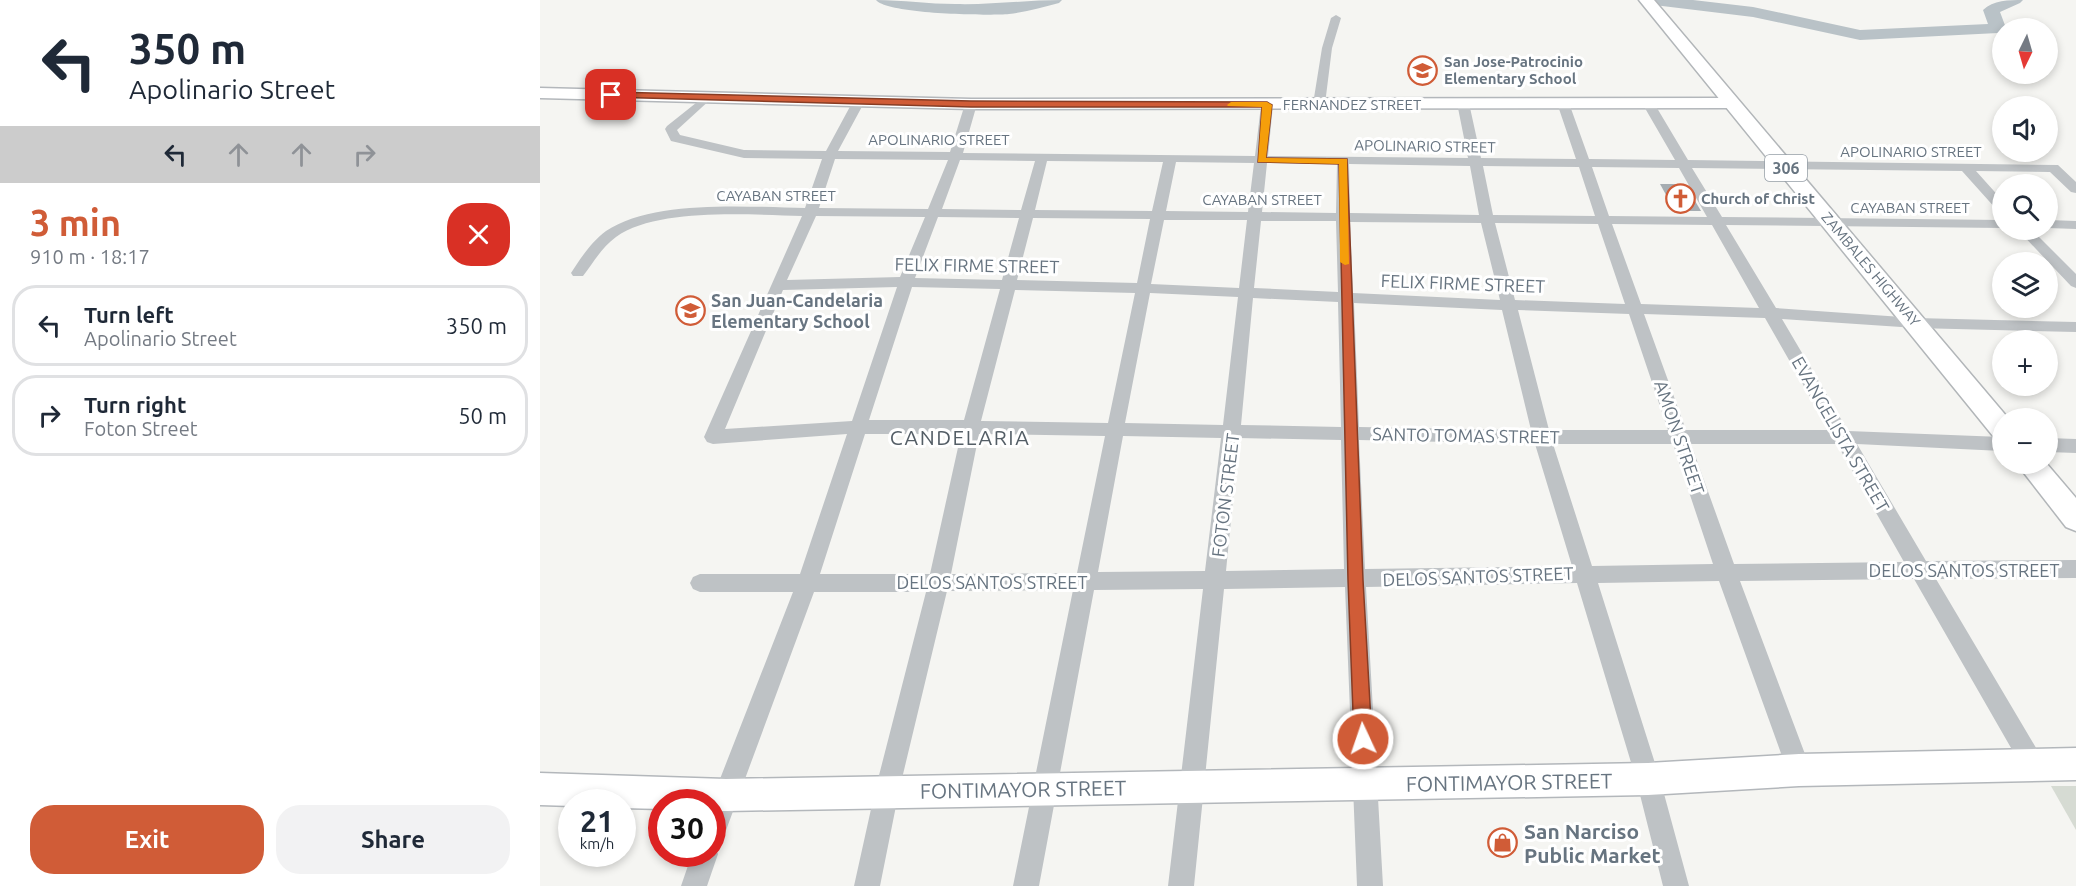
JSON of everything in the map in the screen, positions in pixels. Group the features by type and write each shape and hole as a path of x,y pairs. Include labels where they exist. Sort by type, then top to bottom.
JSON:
{"main road":[{"name":"ZAMBALES HIGHWAY","path":"1650,6 1992,417"},
{"path":"2039,474 2076,519"}],"street":[{"path":"1319,104 1327,48 1336,18"},
{"name":"FERNANDEZ STREET","path":"540,93 971,104 1731,103"},
{"name":"APOLINARIO STREET","path":"706,98 671,129 675,138 744,154 1684,166 2053,168 2076,189"},
{"path":"777,285 811,211 830,155 859,101"},
{"name":"EVANGELISTA STREET","path":"1648,103 2034,766"},
{"path":"726,795 807,583 906,282 956,155 971,104"},
{"path":"1463,104 1487,218 1542,436 1648,779 1676,886"},
{"name":"AMON STREET","path":"1563,104 1726,571 1799,770"},
{"name":"FOTON STREET","path":"1182,886 1267,105"},
{"path":"867,886 887,791 939,581 971,427 1025,214 1042,157"},
{"path":"1026,886 1170,159"},
{"path":"1343,161 1355,580 1370,886"},
{"path":"1965,167 1992,196"},
{"name":"CAYABAN STREET","path":"578,273 610,235 631,224 701,212 1158,214 1992,224"},
{"path":"2058,224 2076,225"},
{"path":"2035,240 2076,283"},
{"name":"FELIX FIRME STREET","path":"777,285 906,282 1143,288 1510,305 1770,313 1916,323 2076,327"},
{"name":"SANTO TOMAS STREET","path":"777,285 713,437 857,428 971,427 1542,436 1842,437 1992,444"},
{"path":"2058,445 2076,446"},
{"name":"DELOS SANTOS STREET","path":"700,583 1355,580 1726,571 2076,570"},
{"name":"FONTIMAYOR STREET","path":"726,795 1648,779 1799,770 2076,764"},
{"name":"FONTIMAYOR STREET","path":"540,789 648,792"},
{"path":"694,886 701,867"}],"shaded area":[{"path":"2051,786 2076,786 2076,830"}],"building":[{"name":"Church of Christ","path":"1660,184 1685,184 1701,211 1675,211"}],"waterway":[{"path":"884,0 890,3 953,9 1009,9 1054,0"},
{"path":"1654,0 1753,12 1860,35 1998,28 1991,10 2015,0"}],"slow traffic":[{"path":"1231,105 1267,105 1261,160 1343,161 1345,262"}],"place":[{"name":"San Jose-Patrocinio Elementary School","path":"1423,70"},
{"name":"Church of Christ","path":"1680,198"},
{"name":"San Juan-Candelaria Elementary School","path":"690,310"},
{"name":"San Narciso Public Market","path":"1503,843"}],"district":[{"name":"CANDELARIA","path":"960,437"}],"route":[{"path":"611,95 971,104 1267,105 1261,160 1343,161 1355,580 1363,739"}]}
